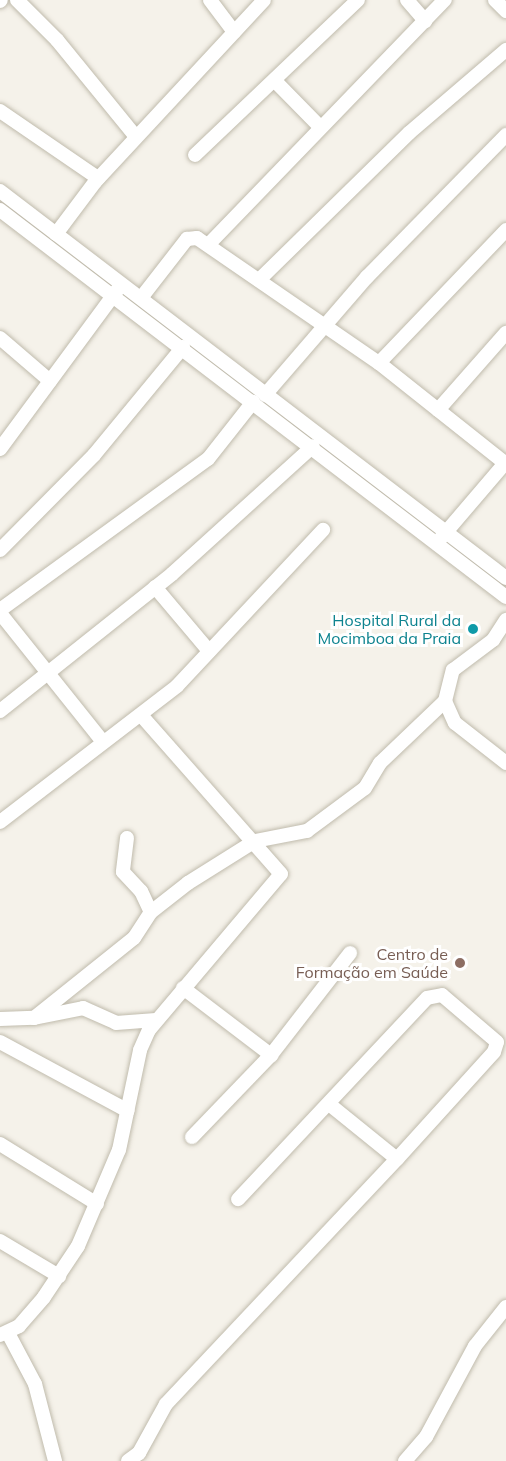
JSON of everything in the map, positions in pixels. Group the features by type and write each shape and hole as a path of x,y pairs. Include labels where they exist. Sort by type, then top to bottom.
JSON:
{"street":[{"path":"17,0 57,40 136,137"},
{"path":"210,0 234,32"},
{"path":"56,234 98,178 264,0"},
{"path":"195,155 358,0"},
{"path":"407,0 425,21"},
{"path":"208,245 320,127 446,0"},
{"path":"495,0 506,11"},
{"path":"259,280 409,133 506,50"},
{"path":"275,81 320,127"},
{"path":"0,111 98,178"},
{"path":"103,742 0,611 208,459 259,398 410,231 506,135"},
{"path":"0,191 141,298 313,446 441,538 506,578"},
{"path":"0,210 183,347 259,398 441,538 505,595"},
{"path":"379,363 506,230"},
{"path":"141,298 188,238 198,238 379,363 506,463 441,538"},
{"path":"0,449 123,284"},
{"path":"438,410 506,333"},
{"path":"0,338 50,381"},
{"path":"0,550 94,454 183,347"},
{"path":"0,711 155,587 313,446"},
{"path":"0,822 177,687 323,530"},
{"path":"155,587 209,651"},
{"path":"34,1018 134,938 152,912 188,882 255,841 307,831 365,788 380,763 445,701 453,670 493,640 506,620"},
{"path":"445,701 455,723 506,763"},
{"path":"55,1461 35,1384 4,1334 19,1326 59,1276 97,1204 119,1150 141,1050 156,1020 279,880 279,868 141,715"},
{"path":"127,838 123,872 141,891 152,912"},
{"path":"192,1137 271,1055 350,952"},
{"path":"183,988 271,1055"},
{"path":"128,1461 139,1453 166,1404 397,1159 496,1047 497,1042 442,995 427,998 238,1199"},
{"path":"0,1019 34,1018 83,1008 116,1023 156,1020"},
{"path":"0,1042 128,1111"},
{"path":"329,1104 397,1159"},
{"path":"0,1144 97,1204"},
{"path":"0,1240 59,1276"},
{"path":"405,1461 426,1437 475,1346 506,1307"}],"place":[{"name":"Hospital Rural da Mocimboa da Praia","path":"473,629"},
{"name":"Centro de Formação em Saúde","path":"460,963"}]}
